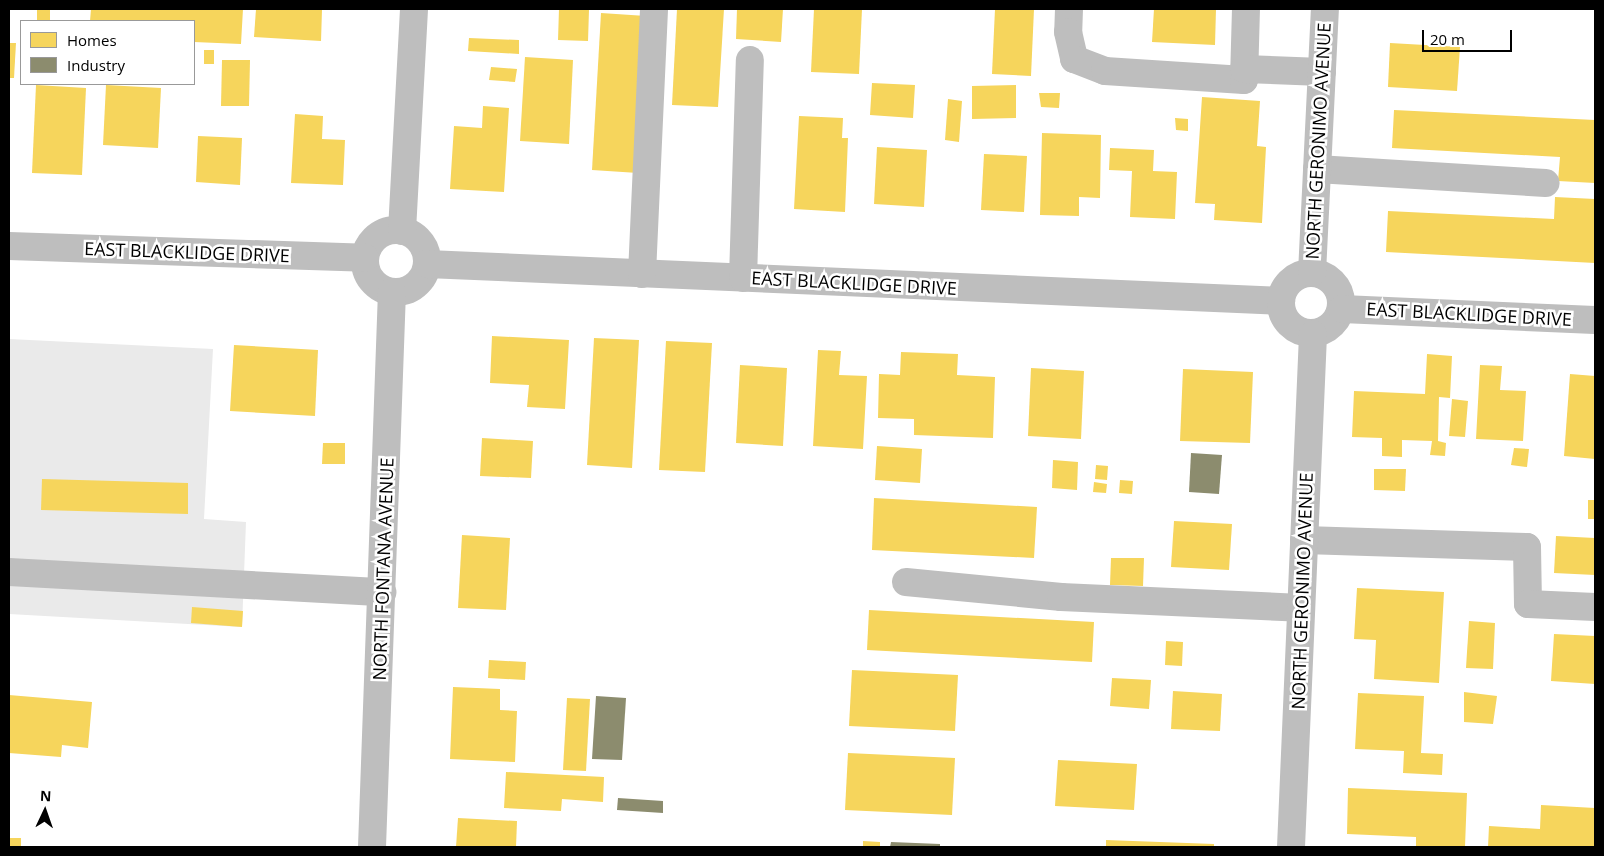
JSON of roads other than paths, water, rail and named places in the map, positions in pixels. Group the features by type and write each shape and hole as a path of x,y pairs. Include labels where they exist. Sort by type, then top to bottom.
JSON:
{"street":[{"path":"402,231 414,9"},
{"path":"642,274 654,9"},
{"path":"1069,9 1068,32 1074,59 1105,71 1244,80 1246,9"},
{"name":"NORTH GERONIMO AVENUE","path":"1312,273 1325,9"},
{"path":"743,278 750,60"},
{"path":"1244,69 1322,72"},
{"path":"1317,169 1546,182"},
{"path":"402,231 412,234 423,245 427,264 424,275 418,284 403,292 392,292 379,287 369,277 365,258 368,247 374,239 383,233 402,231"},
{"name":"EAST BLACKLIDGE DRIVE","path":"9,246 365,258"},
{"name":"EAST BLACKLIDGE DRIVE","path":"427,264 1281,301"},
{"path":"1312,273 1320,273 1329,278 1339,289 1342,309 1332,325 1324,331 1313,334 1302,332 1288,322 1282,314 1281,301 1283,290 1290,281 1296,277 1312,273"},
{"name":"NORTH FONTANA AVENUE","path":"372,847 392,292"},
{"name":"EAST BLACKLIDGE DRIVE","path":"1342,309 1595,320"},
{"name":"NORTH GERONIMO AVENUE","path":"1291,847 1313,334"},
{"path":"1304,540 1527,547 1528,604 1595,607"},
{"path":"9,572 382,592"},
{"path":"906,582 1061,597 1301,608"}]}
